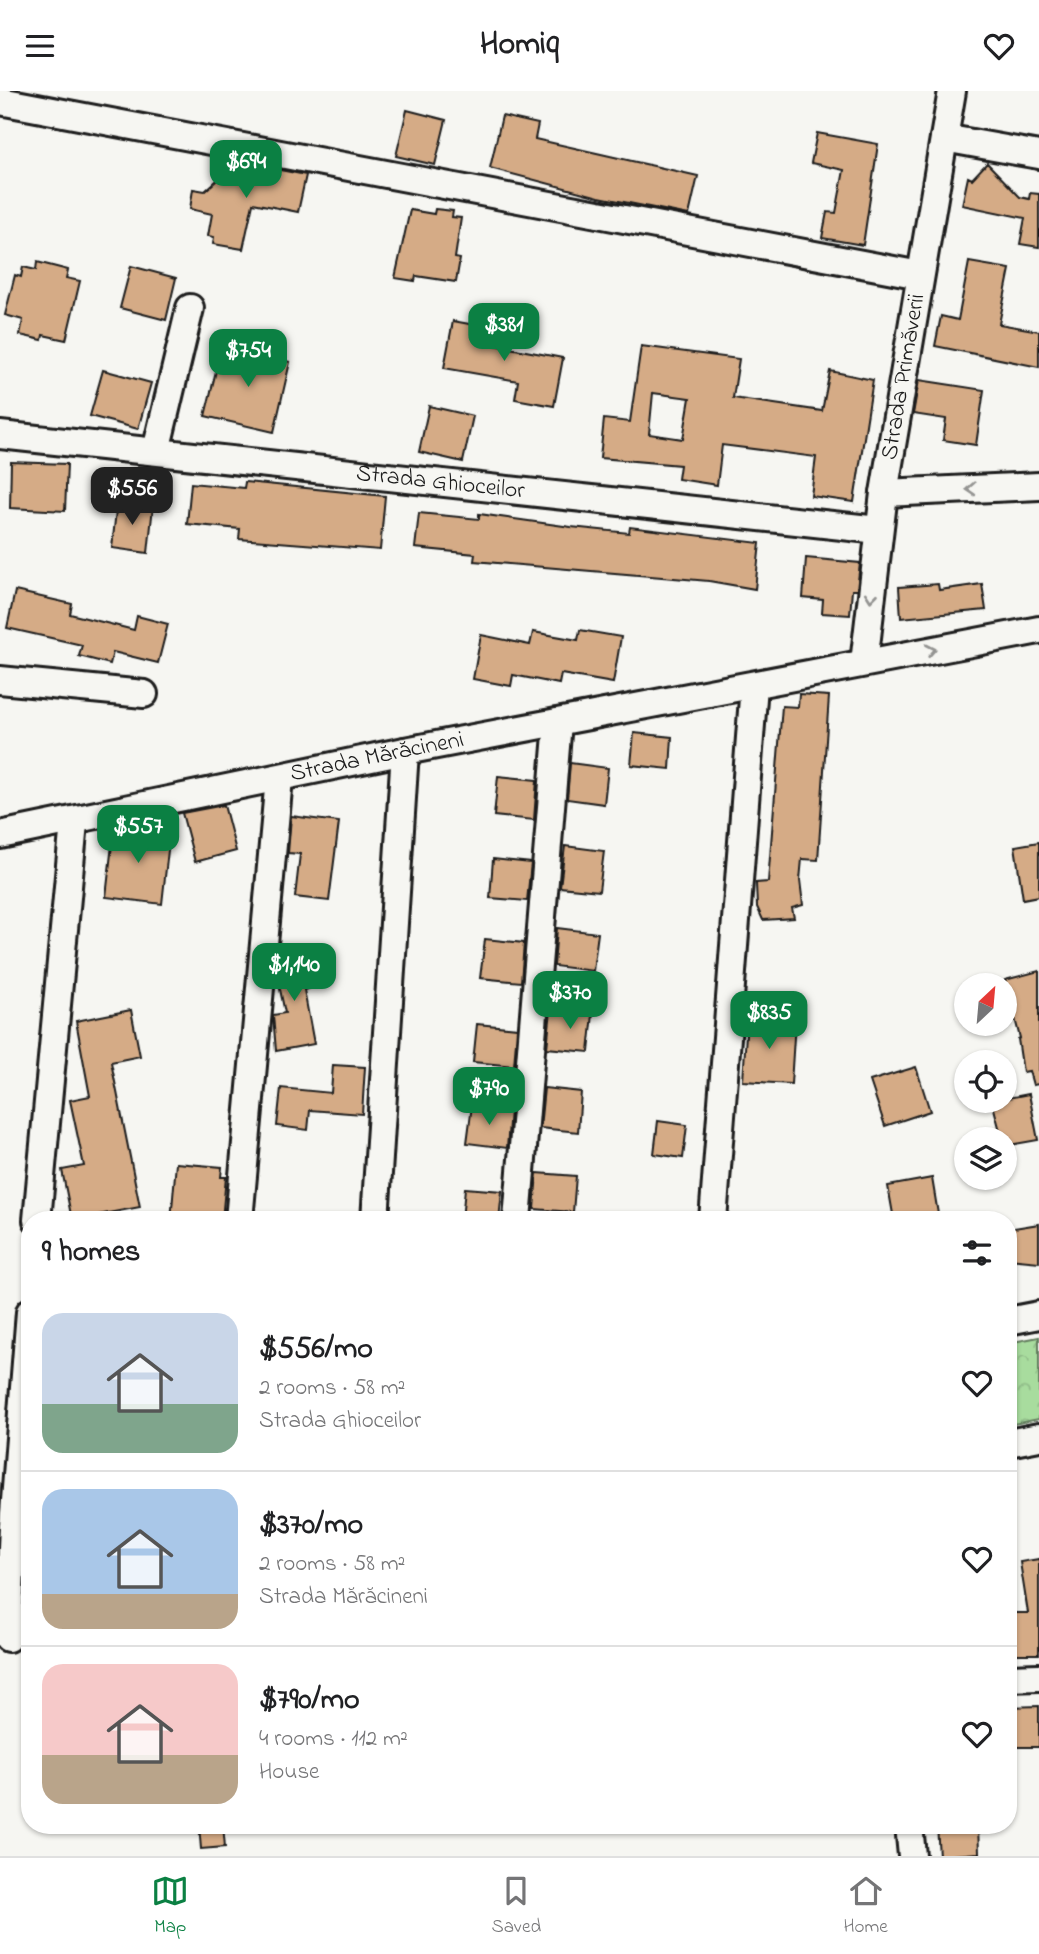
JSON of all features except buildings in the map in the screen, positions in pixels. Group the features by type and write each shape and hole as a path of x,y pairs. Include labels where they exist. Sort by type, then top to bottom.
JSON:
{"street":[{"name":"Strada Primăverii","path":"864,663 884,493 952,91"},
{"path":"0,101 920,275"},
{"path":"944,138 1039,155"},
{"path":"156,451 191,308"},
{"name":"Strada Ghioceilor","path":"0,435 879,530"},
{"path":"884,493 1039,485"},
{"name":"Strada Mărăcineni","path":"0,835 405,751 1039,630"},
{"path":"0,680 144,694"},
{"path":"714,1211 754,685"},
{"path":"517,1211 558,722"},
{"path":"375,1211 405,751"},
{"path":"240,1211 279,778"},
{"path":"38,1211 74,821"},
{"path":"1017,1319 1039,1315"},
{"path":"13,1637 14,1526 21,1432"},
{"path":"1017,1441 1039,1437"},
{"path":"1017,1678 1039,1677"},
{"path":"910,1834 912,1856"}],"green space":[{"path":"1039,1337 1039,1419 1017,1423 1017,1341"}]}
